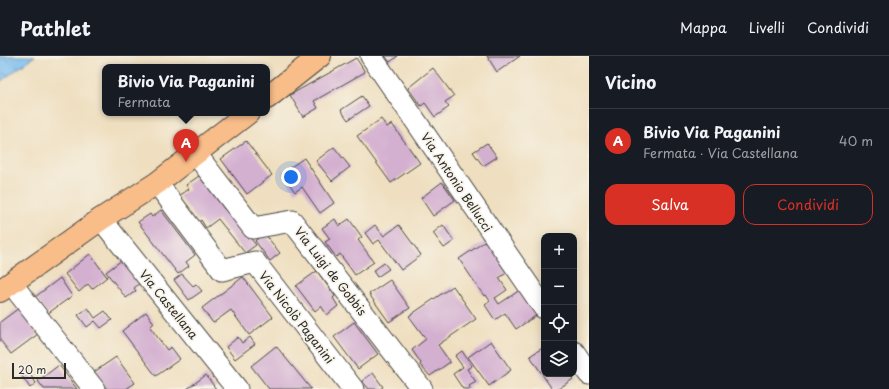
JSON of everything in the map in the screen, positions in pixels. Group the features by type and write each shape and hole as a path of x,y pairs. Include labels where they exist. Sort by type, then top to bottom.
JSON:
{"main road":[{"path":"270,96 320,56"},
{"path":"6,287 101,219 157,183 244,116"}],"street":[{"name":"Via Antonio Bellucci","path":"371,56 542,305"},
{"name":"Via Luigi de Gobbis","path":"196,154 253,228 292,221 422,389"},
{"name":"Via Nicolò Paganini","path":"157,183 222,270 254,262 353,389"},
{"name":"Via Castellana","path":"101,219 237,389"},
{"path":"6,287 94,389"},
{"path":"577,356 589,374"}],"water":[{"path":"0,56 35,56 0,82"}],"building":[{"path":"385,56 398,56 390,62"},
{"path":"487,56 520,56 497,72"},
{"path":"356,58 365,72 314,101 318,108 303,117 290,95"},
{"path":"433,68 454,96 445,102 449,107 435,117 425,103 421,106 408,88"},
{"path":"362,96 369,106 348,120 341,110"},
{"path":"381,119 387,127 392,124 420,163 391,183 357,136"},
{"path":"246,141 272,175 247,194 221,159"},
{"path":"487,143 497,157 483,166 473,152"},
{"path":"334,147 350,167 332,181 316,161"},
{"path":"304,158 334,203 320,213 302,187 295,192 282,173"},
{"path":"199,176 225,210 227,209 256,245 245,253 218,219 206,228 201,220 199,222 179,196 189,189 186,185"},
{"path":"442,182 455,200 433,216 421,198"},
{"path":"161,210 195,255 186,262 189,266 178,274 138,222 150,214 152,217"},
{"path":"335,219 339,226 349,219 362,237 358,240 374,262 355,275 340,254 336,257 325,242 330,239 322,228"},
{"path":"375,225 384,236 399,225 421,255 401,270 379,240 373,244 365,233"},
{"path":"443,225 454,241 444,248 433,233"},
{"path":"264,233 280,253 270,261 255,241"},
{"path":"490,238 511,270 499,278 507,290 495,298 499,304 520,290 537,315 516,329 505,313 495,320 485,305 490,301 486,295 484,296 459,259"},
{"path":"90,254 107,277 92,289 88,284 79,292 65,274"},
{"path":"126,257 146,278 134,288 136,291 126,298 106,272"},
{"path":"384,263 389,269 377,277 373,271"},
{"path":"317,271 335,296 333,298 338,306 327,315 321,306 315,311 296,286"},
{"path":"182,274 193,286 196,284 202,291 189,300 174,280"},
{"path":"243,277 273,317 249,335 231,310 213,323 202,308"},
{"path":"60,278 72,296 47,314 35,297"},
{"path":"390,280 410,308 389,322 369,294"},
{"path":"453,286 476,319 438,345 450,362 430,376 420,365 421,363 412,350 426,339 409,316"},
{"path":"19,308 38,334 11,354 0,340 0,322"},
{"path":"88,308 95,318 105,311 112,320 101,328 95,321 87,327 78,315"},
{"path":"146,312 154,323 150,327 167,350 171,347 180,359 156,376 122,331"},
{"path":"354,322 378,354 358,369 334,337"},
{"path":"238,337 242,343 250,337 255,344 235,359 226,347"},
{"path":"491,341 511,370 489,386 468,357"},
{"path":"276,346 311,389 269,389 251,366"},
{"path":"541,349 541,372 530,356"},
{"path":"462,351 472,366 467,369 476,382 469,386 471,389 463,389 453,374 463,367 455,356"},
{"path":"116,357 135,383 126,389 107,389 94,372"},
{"path":"59,365 77,389 44,389 38,381"},
{"path":"26,369 36,383 30,388 20,373"},
{"path":"373,373 383,387 380,389 369,389 362,381"},
{"path":"206,375 216,389 187,389"},
{"path":"544,377 571,377 573,379 558,389 552,389"}],"place":[{"name":"Bivio Via Paganini","path":"186,162"}]}
